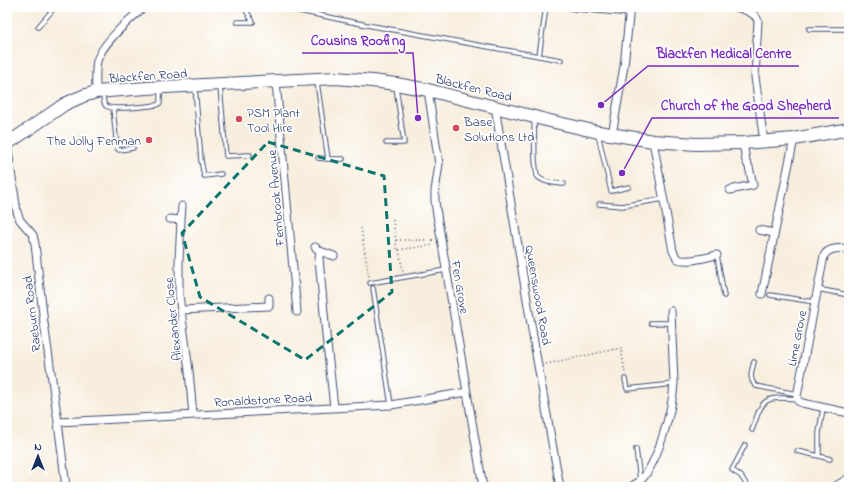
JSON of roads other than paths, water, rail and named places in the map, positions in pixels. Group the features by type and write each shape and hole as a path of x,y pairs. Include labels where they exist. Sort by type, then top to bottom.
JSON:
{"main road":[{"name":"Blackfen Road","path":"7,144 65,104 83,96 100,92 317,79 351,79 396,84 428,90 598,132 653,141 696,144 764,142 849,129"}],"street":[{"path":"100,92 96,72 97,60 102,50 123,26 144,7"},
{"path":"573,7 630,10 624,66 612,135"},
{"path":"736,7 754,15 758,20 755,77 764,142"},
{"name":"Fernbrook Avenue","path":"276,82 297,312"},
{"name":"Fen Grove","path":"428,90 439,160 435,200 483,487"},
{"name":"Queenswood Road","path":"495,107 560,487"},
{"path":"762,294 794,138"},
{"path":"653,141 673,251 679,259 685,261 717,255"},
{"path":"730,190 753,185 746,161 743,143"},
{"name":"Raeburn Road","path":"7,144 17,212 20,220 33,235 35,244 66,487"},
{"name":"Alexander Close","path":"182,206 178,280 189,371 192,415"},
{"path":"170,219 181,220"},
{"path":"759,230 774,233"},
{"name":"Lime Grove","path":"797,396 825,254 827,251 832,249 849,248"},
{"path":"334,256 317,249 334,408"},
{"path":"181,310 269,306 269,298"},
{"path":"630,487 641,480 656,454 669,414 674,392 671,311"},
{"name":"Ronaldstone Road","path":"58,422 391,405 467,392"},
{"path":"797,396 798,401 802,403 849,413"},
{"path":"834,487 849,478"}],"lane":[{"path":"38,27 55,7"},
{"path":"237,22 253,22 244,7"},
{"path":"280,7 367,25 561,60"},
{"path":"539,56 546,7"},
{"path":"809,29 849,30"},
{"path":"317,79 328,159"},
{"path":"386,144 404,143 396,84"},
{"path":"220,85 226,156 250,155"},
{"path":"195,86 201,160 204,176 221,174"},
{"path":"100,92 104,104 113,108 158,104 160,100 160,88"},
{"path":"113,108 117,148 119,150 133,148"},
{"path":"534,117 536,176 540,180 546,182 564,184"},
{"path":"598,132 611,191 630,187"},
{"path":"318,158 343,159"},
{"path":"598,204 622,206 664,199"},
{"path":"717,255 724,296"},
{"path":"370,283 446,270"},
{"path":"373,288 391,405"},
{"path":"817,289 849,295"},
{"path":"770,295 815,302"},
{"path":"651,323 672,323"},
{"path":"754,362 751,376 753,384 797,396"},
{"path":"626,378 627,389 674,384"},
{"path":"752,430 760,408 764,402 769,399 797,396"},
{"path":"819,456 819,433 823,408"},
{"path":"745,445 732,470 741,476 748,487"},
{"path":"636,449 641,480"},
{"path":"797,451 830,459"}],"place":[{"name":"Blackfen Medical Centre","path":"601,105"},
{"name":"Cousins Roofing","path":"418,118"},
{"name":"PSM Plant Tool Hire","path":"239,119"},
{"name":"Base Solutions Ltd","path":"456,128"},
{"name":"The Jolly Fenman","path":"149,140"},
{"name":"Church of the Good Shepherd","path":"622,173"}]}
